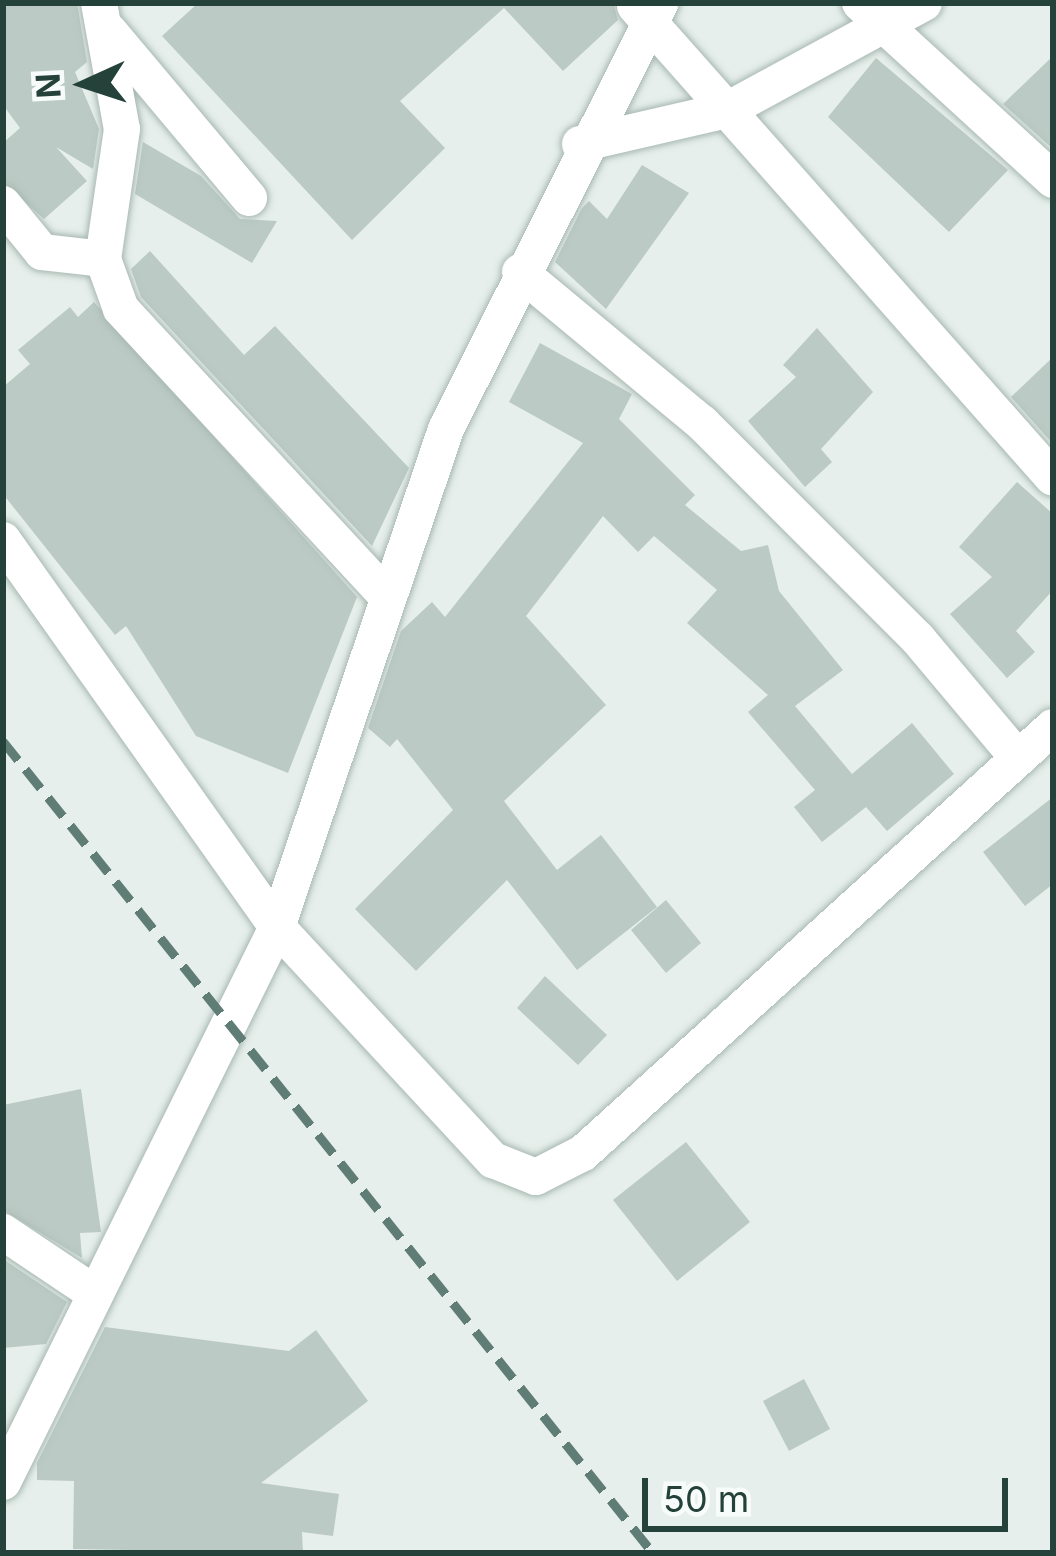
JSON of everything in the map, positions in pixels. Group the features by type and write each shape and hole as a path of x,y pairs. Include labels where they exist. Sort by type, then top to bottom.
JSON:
{"street":[{"path":"580,144 727,110 869,15 924,3"},
{"path":"3,1482 91,1291 184,1133 277,927 382,592 520,272 647,9 727,110 1053,478"},
{"path":"869,15 1053,180"},
{"path":"104,17 249,198"},
{"path":"104,17 122,129 103,259 121,309 382,592"},
{"path":"3,204 42,252 103,259"},
{"path":"520,272 702,423 918,639 1018,758"},
{"path":"3,540 277,927 493,1160 536,1178 583,1153 1053,728"},
{"path":"3,1232 91,1291"}],"building":[{"path":"3,3 77,3 87,62 75,72 99,129 93,169 56,147 87,181 44,219 3,182 3,143 20,128 3,105"},
{"path":"198,3 613,3 618,20 563,71 504,8 400,101 445,148 352,240 162,36"},
{"path":"1053,56 1053,149 1003,104"},
{"path":"876,58 1008,170 949,232 828,117"},
{"path":"143,142 201,176 240,219 277,221 252,263 135,194"},
{"path":"642,165 689,193 606,309 555,262 582,208 589,201 607,219"},
{"path":"150,251 244,355 275,326 409,468 372,546 141,297 131,269"},
{"path":"94,302 357,597 288,773 196,736 126,626 115,635 3,494 3,387 30,364 18,350 70,307 78,317"},
{"path":"817,328 873,392 821,449 832,462 805,487 748,421 796,377 783,365"},
{"path":"540,343 632,394 619,419 695,495 685,505 741,551 768,545 779,591 843,670 795,706 852,774 912,723 954,774 887,831 866,807 822,842 794,807 815,790 748,712 768,695 687,623 717,590 654,536 638,552 603,516 526,616 606,705 504,801 557,870 601,835 657,907 577,970 507,880 416,971 355,909 453,810 397,739 390,747 368,728 401,631 432,602 445,617 583,443 509,402"},
{"path":"1053,357 1053,444 1011,397"},
{"path":"1017,482 1053,514 1053,590 1016,631 1035,652 1007,678 950,614 992,577 959,547"},
{"path":"1053,797 1053,884 1025,906 983,852"},
{"path":"666,900 701,943 666,973 631,930"},
{"path":"545,976 607,1035 578,1065 517,1008"},
{"path":"81,1089 101,1232 80,1233 82,1258 3,1210 3,1105"},
{"path":"686,1142 750,1222 677,1281 613,1200"},
{"path":"3,1259 67,1302 46,1344 3,1348"},
{"path":"105,1327 289,1351 316,1330 368,1401 261,1483 339,1494 333,1536 302,1532 303,1553 73,1549 74,1481 37,1480 37,1463"},
{"path":"804,1379 830,1429 789,1451 763,1401"}],"railway":[{"path":"3,741 653,1553"}]}
